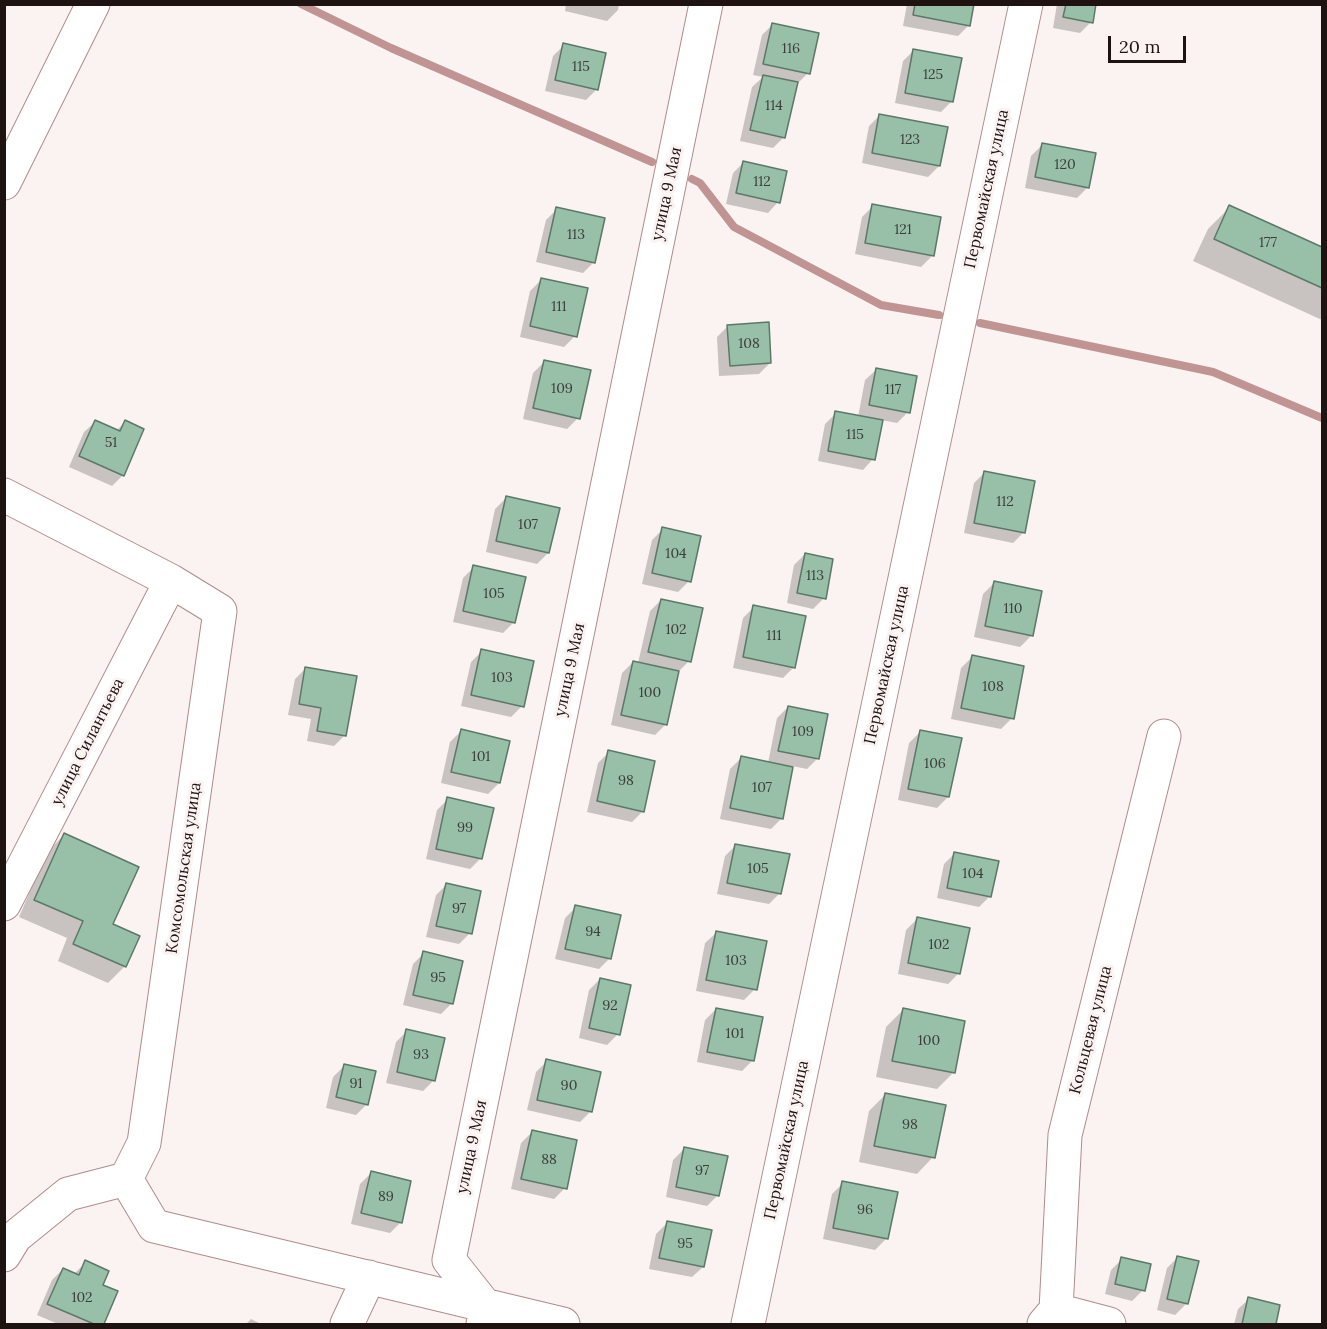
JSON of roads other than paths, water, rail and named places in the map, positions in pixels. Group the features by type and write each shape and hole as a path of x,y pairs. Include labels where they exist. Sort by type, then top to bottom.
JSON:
{"street":[{"path":"4,183 93,4"},
{"name":"улица 9 Мая","path":"485,1316 449,1260 706,4"},
{"name":"Первомайская улица","path":"748,1324 1026,4"},
{"path":"4,495 171,580"},
{"name":"улица Силантьева","path":"4,904 171,580"},
{"name":"Комсомольская улица","path":"126,1179 144,1143 220,610 171,580"},
{"name":"Кольцевая улица","path":"1050,1317 1065,1136 1164,736"},
{"path":"4,1255 15,1237 68,1194 126,1179 154,1226 369,1277 485,1316 563,1324"},
{"path":"347,1324 369,1277"},
{"path":"1050,1317 1109,1324"}],"waterway":[{"path":"301,4 391,48 652,162"},
{"path":"692,179 700,183 734,227 881,305 939,315"},
{"path":"980,323 1213,372 1322,418"}]}
